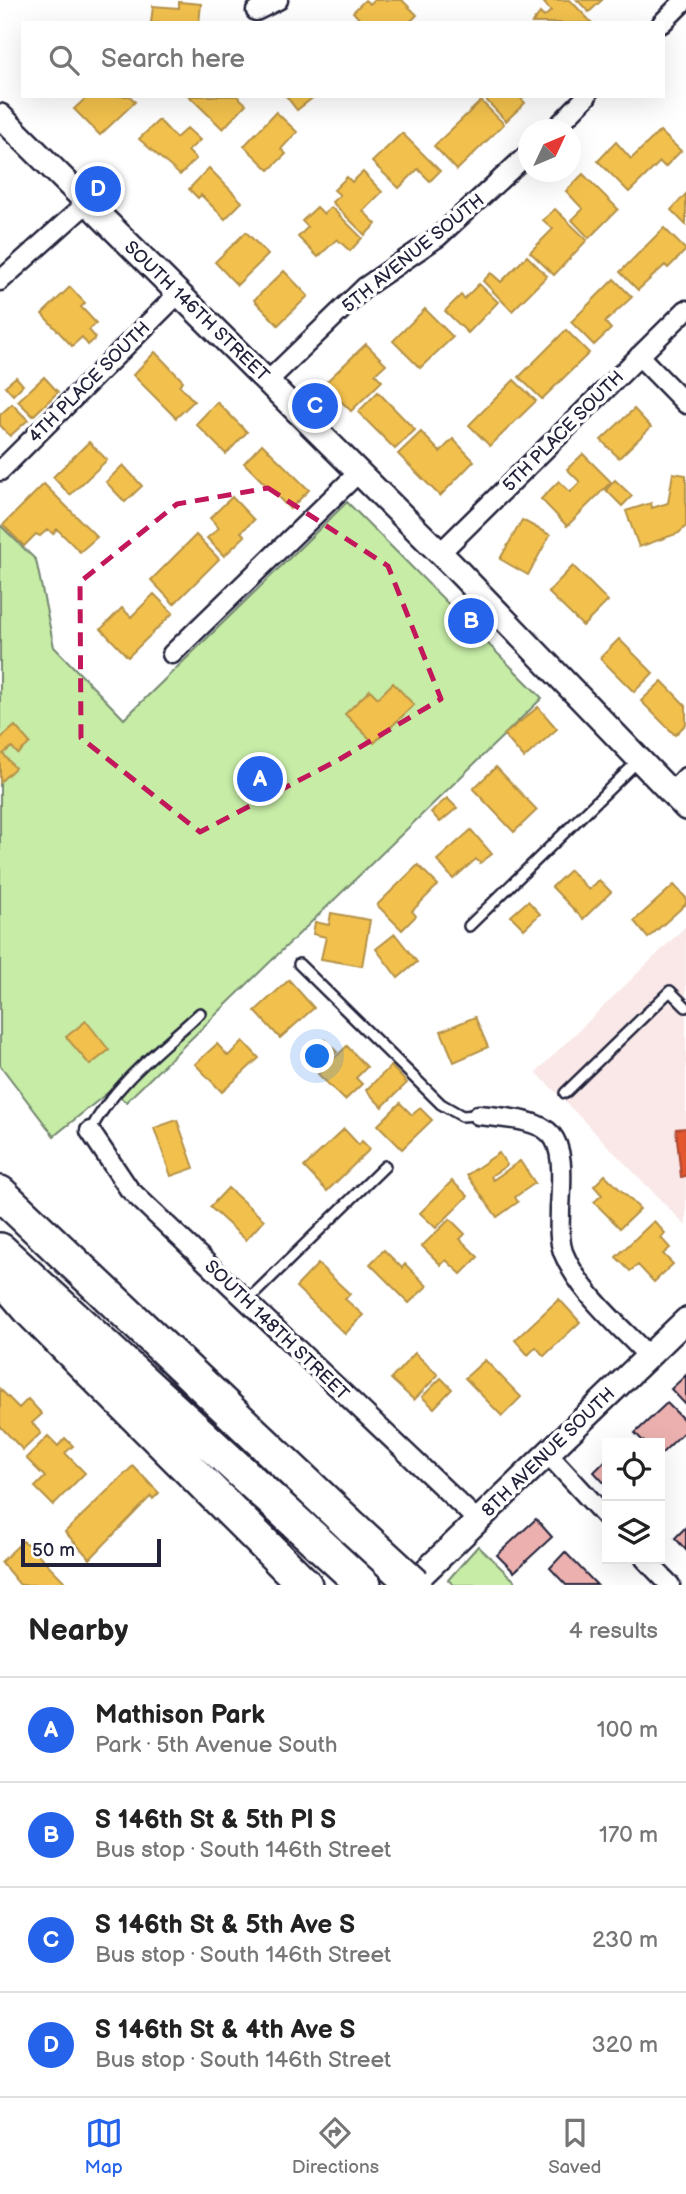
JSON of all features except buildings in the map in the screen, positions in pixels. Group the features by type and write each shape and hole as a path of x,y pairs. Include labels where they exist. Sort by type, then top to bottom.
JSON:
{"highway":[{"path":"0,1193 413,1585"},
{"path":"0,1250 364,1585"},
{"path":"0,1275 32,1312 304,1583"}],"street":[{"path":"256,11 278,0"},
{"path":"664,21 685,1"},
{"path":"565,119 585,98"},
{"name":"SOUTH 146TH STREET","path":"0,116 440,553 639,760 681,792"},
{"name":"5TH AVENUE SOUTH","path":"268,381 365,287 447,230 518,163"},
{"path":"0,281 87,203"},
{"name":"4TH PLACE SOUTH","path":"0,471 178,294"},
{"name":"5TH PLACE SOUTH","path":"440,553 686,310"},
{"path":"639,356 686,404"},
{"path":"172,654 359,472"},
{"path":"478,1115 524,1118 547,1129 557,1140 562,1153 559,1236 564,1253 594,1298 648,1356"},
{"name":"SOUTH 148TH STREET","path":"90,1130 129,1189 477,1520"},
{"name":"8TH AVENUE SOUTH","path":"413,1585 686,1320"},
{"path":"547,1453 602,1513"},
{"path":"650,1564 670,1585"}],"lane":[{"path":"469,926 639,760"},
{"path":"299,964 441,1104 462,1116 478,1115"},
{"path":"565,1093 670,991 686,1007"},
{"path":"90,1130 103,1106 120,1087 200,1013"},
{"path":"247,1301 385,1166"}],"highlighted area":[{"path":"268,488 388,566 441,699 340,759 200,832 81,738 80,582 177,504"}],"shaded area":[{"path":"686,926 686,1226 536,1072"}],"green space":[{"path":"347,502 542,698 126,1102 111,1090 54,1136 0,1065 0,525 36,560 54,647 124,719"},
{"path":"478,1546 519,1585 454,1585 448,1580"}],"place":[{"name":"S 146th St & 4th Ave S","path":"98,189"},
{"name":"S 146th St & 5th Ave S","path":"315,406"},
{"name":"S 146th St & 5th Pl S","path":"471,621"},
{"name":"Mathison Park","path":"260,779"}]}
